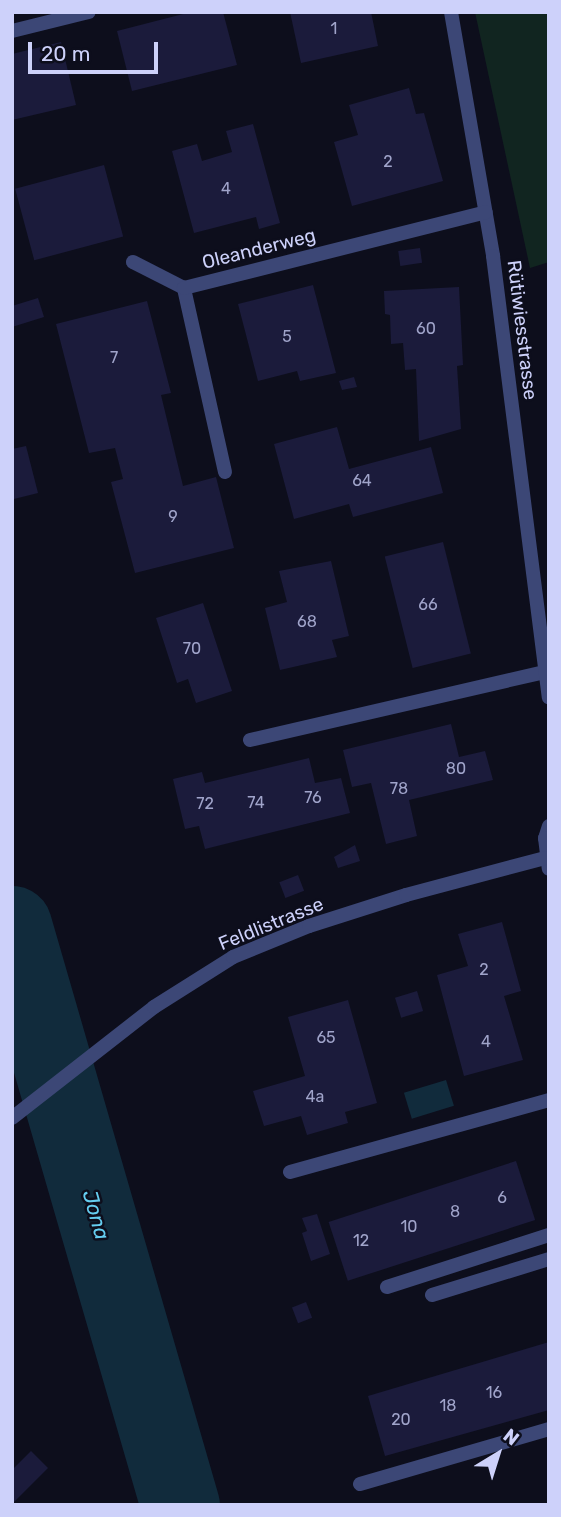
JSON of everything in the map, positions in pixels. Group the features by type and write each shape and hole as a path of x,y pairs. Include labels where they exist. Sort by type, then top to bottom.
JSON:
{"street":[{"path":"12,31 89,12"},
{"name":"Rütiwiesstrasse","path":"451,12 486,212 549,697"},
{"name":"Oleanderweg","path":"225,472 184,288 486,212"},
{"path":"133,262 184,288"},
{"path":"250,740 545,672"},
{"path":"547,863 545,838 549,826"},
{"name":"Feldlistrasse","path":"15,1116 141,1016 233,957 309,926 406,895 547,863"},
{"path":"290,1172 549,1100"},
{"path":"387,1287 549,1235"},
{"path":"432,1295 549,1259"},
{"path":"360,1484 549,1429"}],"green space":[{"path":"475,12 549,12 549,262 530,268"}],"water":[{"path":"446,1080 454,1106 412,1119 404,1093"}],"building":[{"path":"191,12 223,12 237,65 132,91 117,31"},
{"path":"290,12 371,12 378,46 301,63"},
{"path":"61,42 76,105 12,120 12,54"},
{"path":"409,88 416,114 424,113 443,181 352,206 334,142 358,135 349,105"},
{"path":"253,124 280,223 259,229 256,217 194,233 172,151 197,144 202,161 232,152 226,131"},
{"path":"104,165 123,236 34,260 15,189"},
{"path":"420,248 422,263 400,266 398,251"},
{"path":"313,285 336,373 300,381 297,371 258,381 238,304"},
{"path":"459,287 463,365 457,366 461,429 419,441 416,369 405,370 403,343 391,344 390,315 385,314 384,291"},
{"path":"38,298 44,317 12,327 12,306"},
{"path":"147,301 171,393 161,395 183,486 216,477 234,548 135,573 111,482 123,479 115,448 89,453 56,324"},
{"path":"354,377 357,387 342,390 339,381"},
{"path":"337,427 349,469 431,447 443,493 353,517 349,504 294,519 274,444"},
{"path":"26,446 38,493 14,499 12,449"},
{"path":"443,542 471,654 413,668 385,557"},
{"path":"331,561 349,636 332,640 337,657 280,670 265,608 287,602 279,571"},
{"path":"203,603 232,691 196,703 188,679 177,683 156,618"},
{"path":"451,724 459,757 485,751 493,780 409,800 417,836 386,844 371,783 352,787 343,750"},
{"path":"309,758 315,783 341,778 350,813 205,849 199,826 185,829 173,779 202,772 205,783"},
{"path":"355,845 360,861 338,868 334,857"},
{"path":"298,875 304,891 285,898 279,882"},
{"path":"502,922 521,991 504,996 523,1060 464,1076 437,975 468,966 458,934"},
{"path":"417,991 423,1011 401,1018 395,998"},
{"path":"348,1000 377,1103 345,1112 348,1123 307,1135 301,1116 264,1126 253,1091 305,1076 288,1017"},
{"path":"516,1161 535,1220 348,1281 329,1222"},
{"path":"317,1214 330,1254 311,1261 302,1233 307,1231 302,1218"},
{"path":"306,1302 312,1318 298,1323 292,1307"},
{"path":"549,1342 549,1410 385,1456 368,1396"},
{"path":"31,1451 48,1468 12,1504 12,1470"}],"waterway":[{"name":"Jona","path":"12,925 180,1505"}]}
